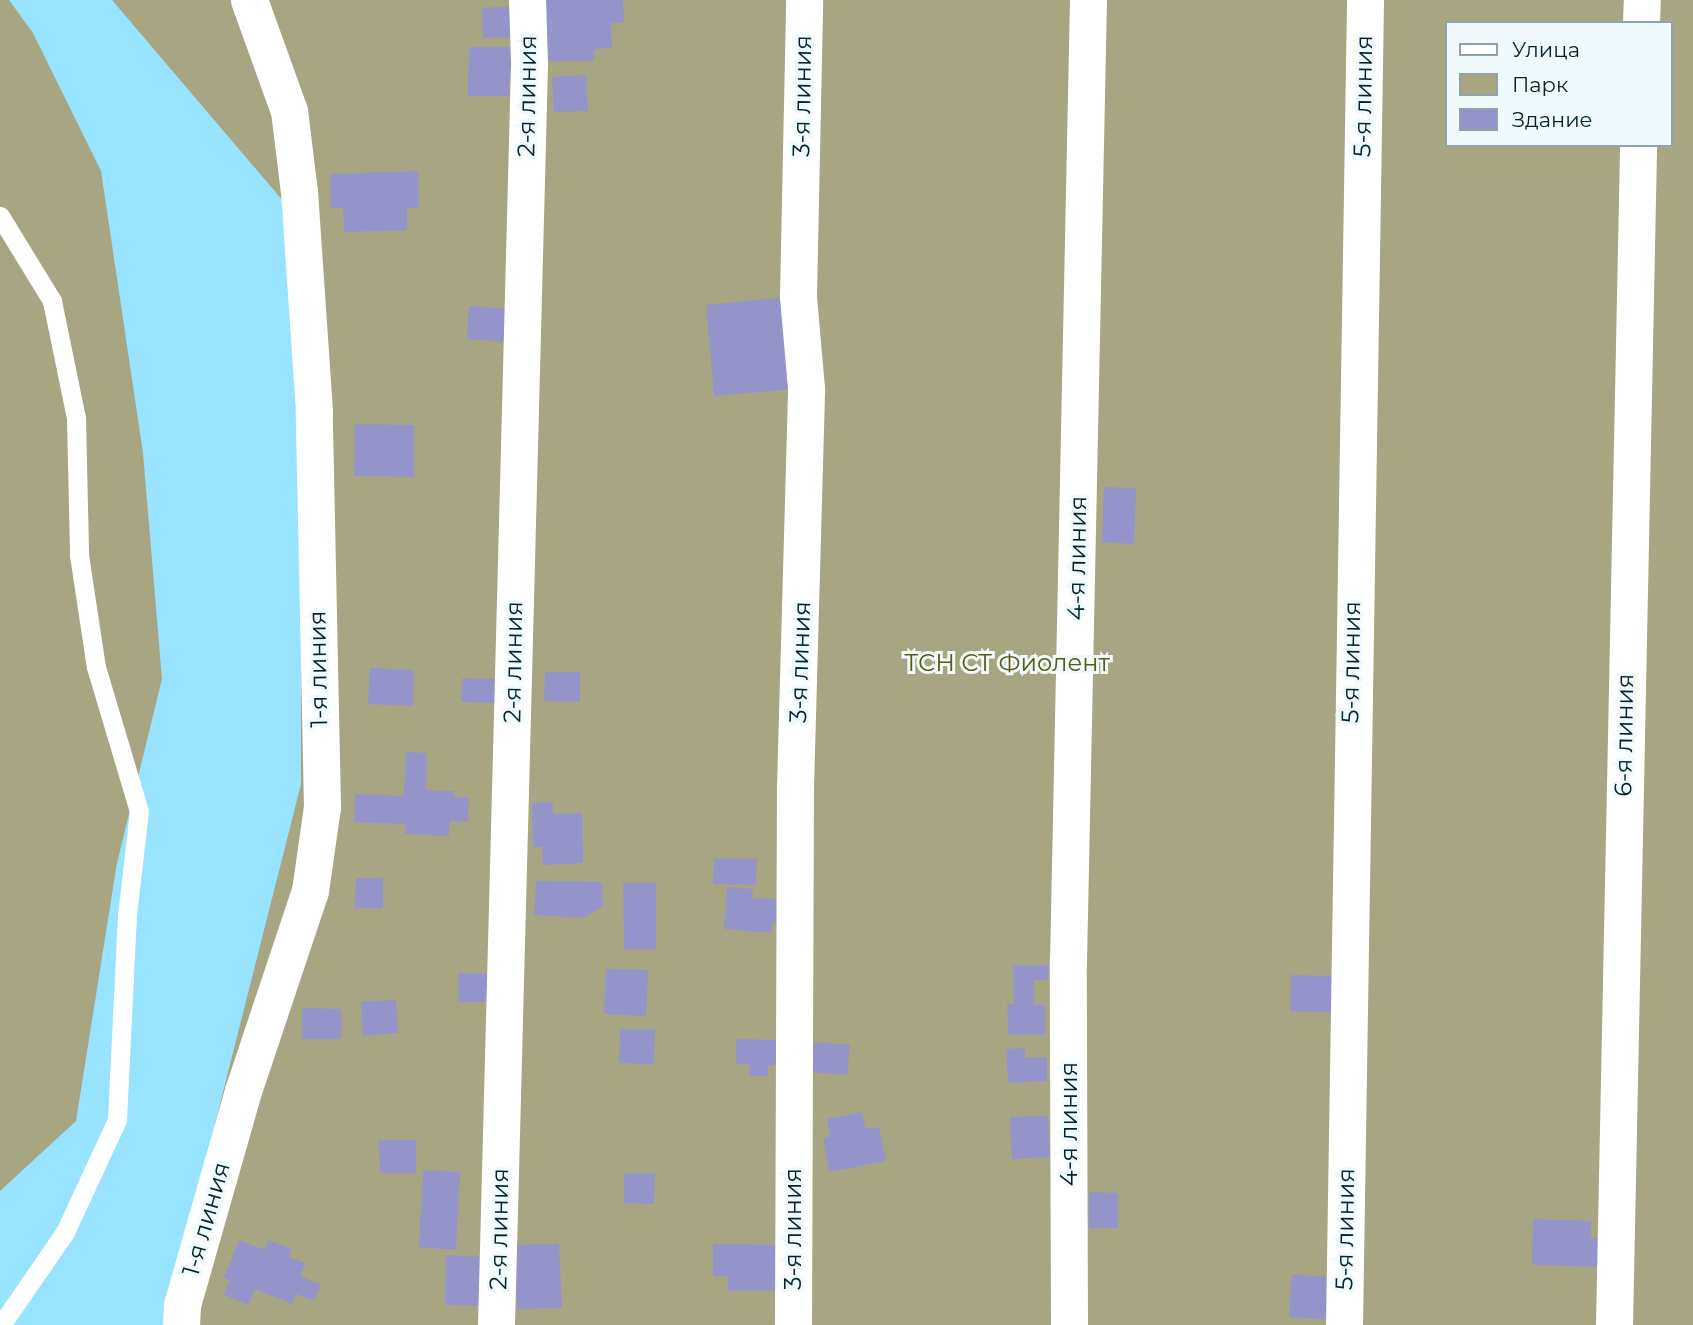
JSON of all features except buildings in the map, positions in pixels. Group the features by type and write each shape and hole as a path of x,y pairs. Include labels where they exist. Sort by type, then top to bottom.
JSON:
{"street":[{"name":"1-я линия","path":"181,1325 181,1305 243,1091 310,891 321,807 314,411 299,192 289,111 249,0"},
{"name":"2-я линия","path":"496,1325 529,62 527,0"},
{"name":"3-я линия","path":"793,1325 795,787 806,388 798,296 804,0"},
{"name":"4-я линия","path":"1069,1325 1068,962 1088,0"},
{"name":"5-я линия","path":"1344,1325 1365,0"},
{"path":"1641,21 1642,0"},
{"name":"6-я линия","path":"1615,1325 1638,147"}],"lane":[{"path":"0,216 52,301 76,418 79,555 96,667 139,811 127,915 117,1120 65,1231 1,1325"}],"green space":[{"path":"0,0 9,0 33,33 101,171 143,453 162,679 117,863 76,1121 0,1191"},
{"name":"ТСН СТ Фиолент","path":"112,0 1693,0 1693,1325 164,1325 301,784 301,222"}]}
